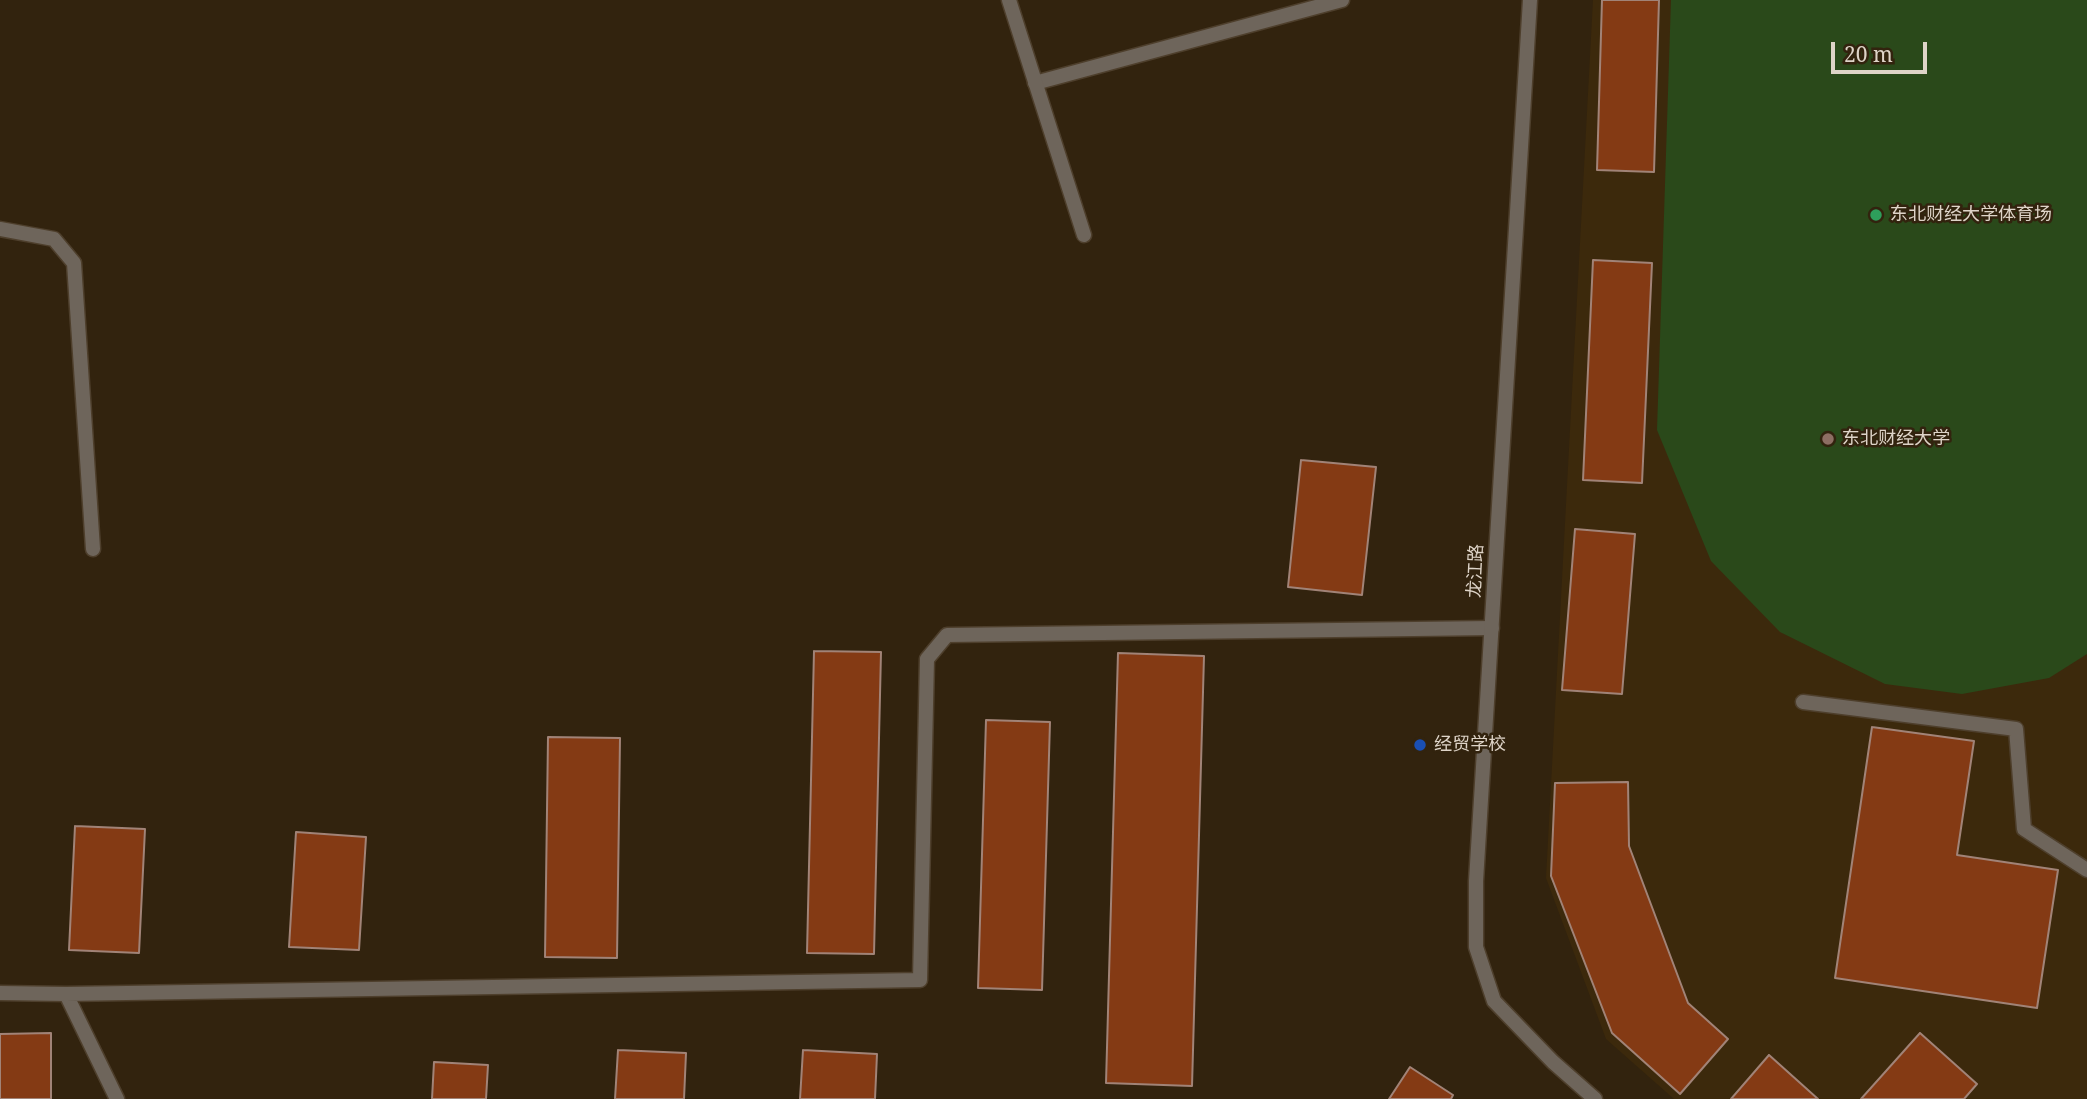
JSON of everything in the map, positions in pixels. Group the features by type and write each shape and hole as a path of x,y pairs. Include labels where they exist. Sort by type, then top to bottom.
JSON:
{"street":[{"path":"1009,0 1084,235"},
{"path":"1035,83 1342,0"},
{"name":"龙江路","path":"1530,0 1476,881 1476,947 1494,1001 1553,1062 1595,1099"},
{"path":"0,229 54,239 74,263 93,549"},
{"path":"0,993 66,995 920,980 927,659 947,635 1492,628"},
{"path":"1803,702 2017,729 2024,829 2087,870"},
{"path":"66,995 117,1099"}],"shaded area":[{"name":"东北财经大学","path":"1593,0 2087,0 2087,1099 1674,1099 1606,1039 1546,878"}],"green space":[{"name":"东北财经大学体育场","path":"1671,0 2087,0 2087,654 2049,678 1962,694 1885,684 1780,632 1711,561 1657,430"}],"building":[{"path":"1602,0 1659,0 1654,172 1597,170"},
{"path":"1593,260 1652,263 1642,483 1583,480"},
{"path":"1301,460 1376,467 1362,595 1288,587"},
{"path":"1575,529 1635,534 1622,694 1562,690"},
{"path":"814,651 881,652 874,954 807,953"},
{"path":"1118,653 1204,656 1192,1086 1106,1083"},
{"path":"986,720 1050,722 1042,990 978,988"},
{"path":"1872,727 1974,741 1957,855 2058,870 2037,1008 1835,978"},
{"path":"548,737 620,738 617,958 545,957"},
{"path":"1628,782 1629,846 1688,1003 1728,1039 1680,1094 1612,1033 1551,876 1555,783"},
{"path":"75,826 145,829 139,953 69,950"},
{"path":"296,832 366,837 359,950 289,947"},
{"path":"51,1033 51,1099 0,1099 0,1034"},
{"path":"1920,1033 1977,1084 1964,1099 1861,1099"},
{"path":"618,1050 686,1053 684,1099 615,1099"},
{"path":"803,1050 877,1054 875,1099 800,1099"},
{"path":"1769,1055 1818,1099 1731,1099"},
{"path":"434,1062 488,1065 486,1099 432,1099"},
{"path":"1410,1067 1453,1095 1451,1099 1389,1099"}],"place":[{"name":"东北财经大学体育场","path":"1876,215"},
{"name":"东北财经大学","path":"1828,439"},
{"name":"经贸学校","path":"1420,745"}]}
